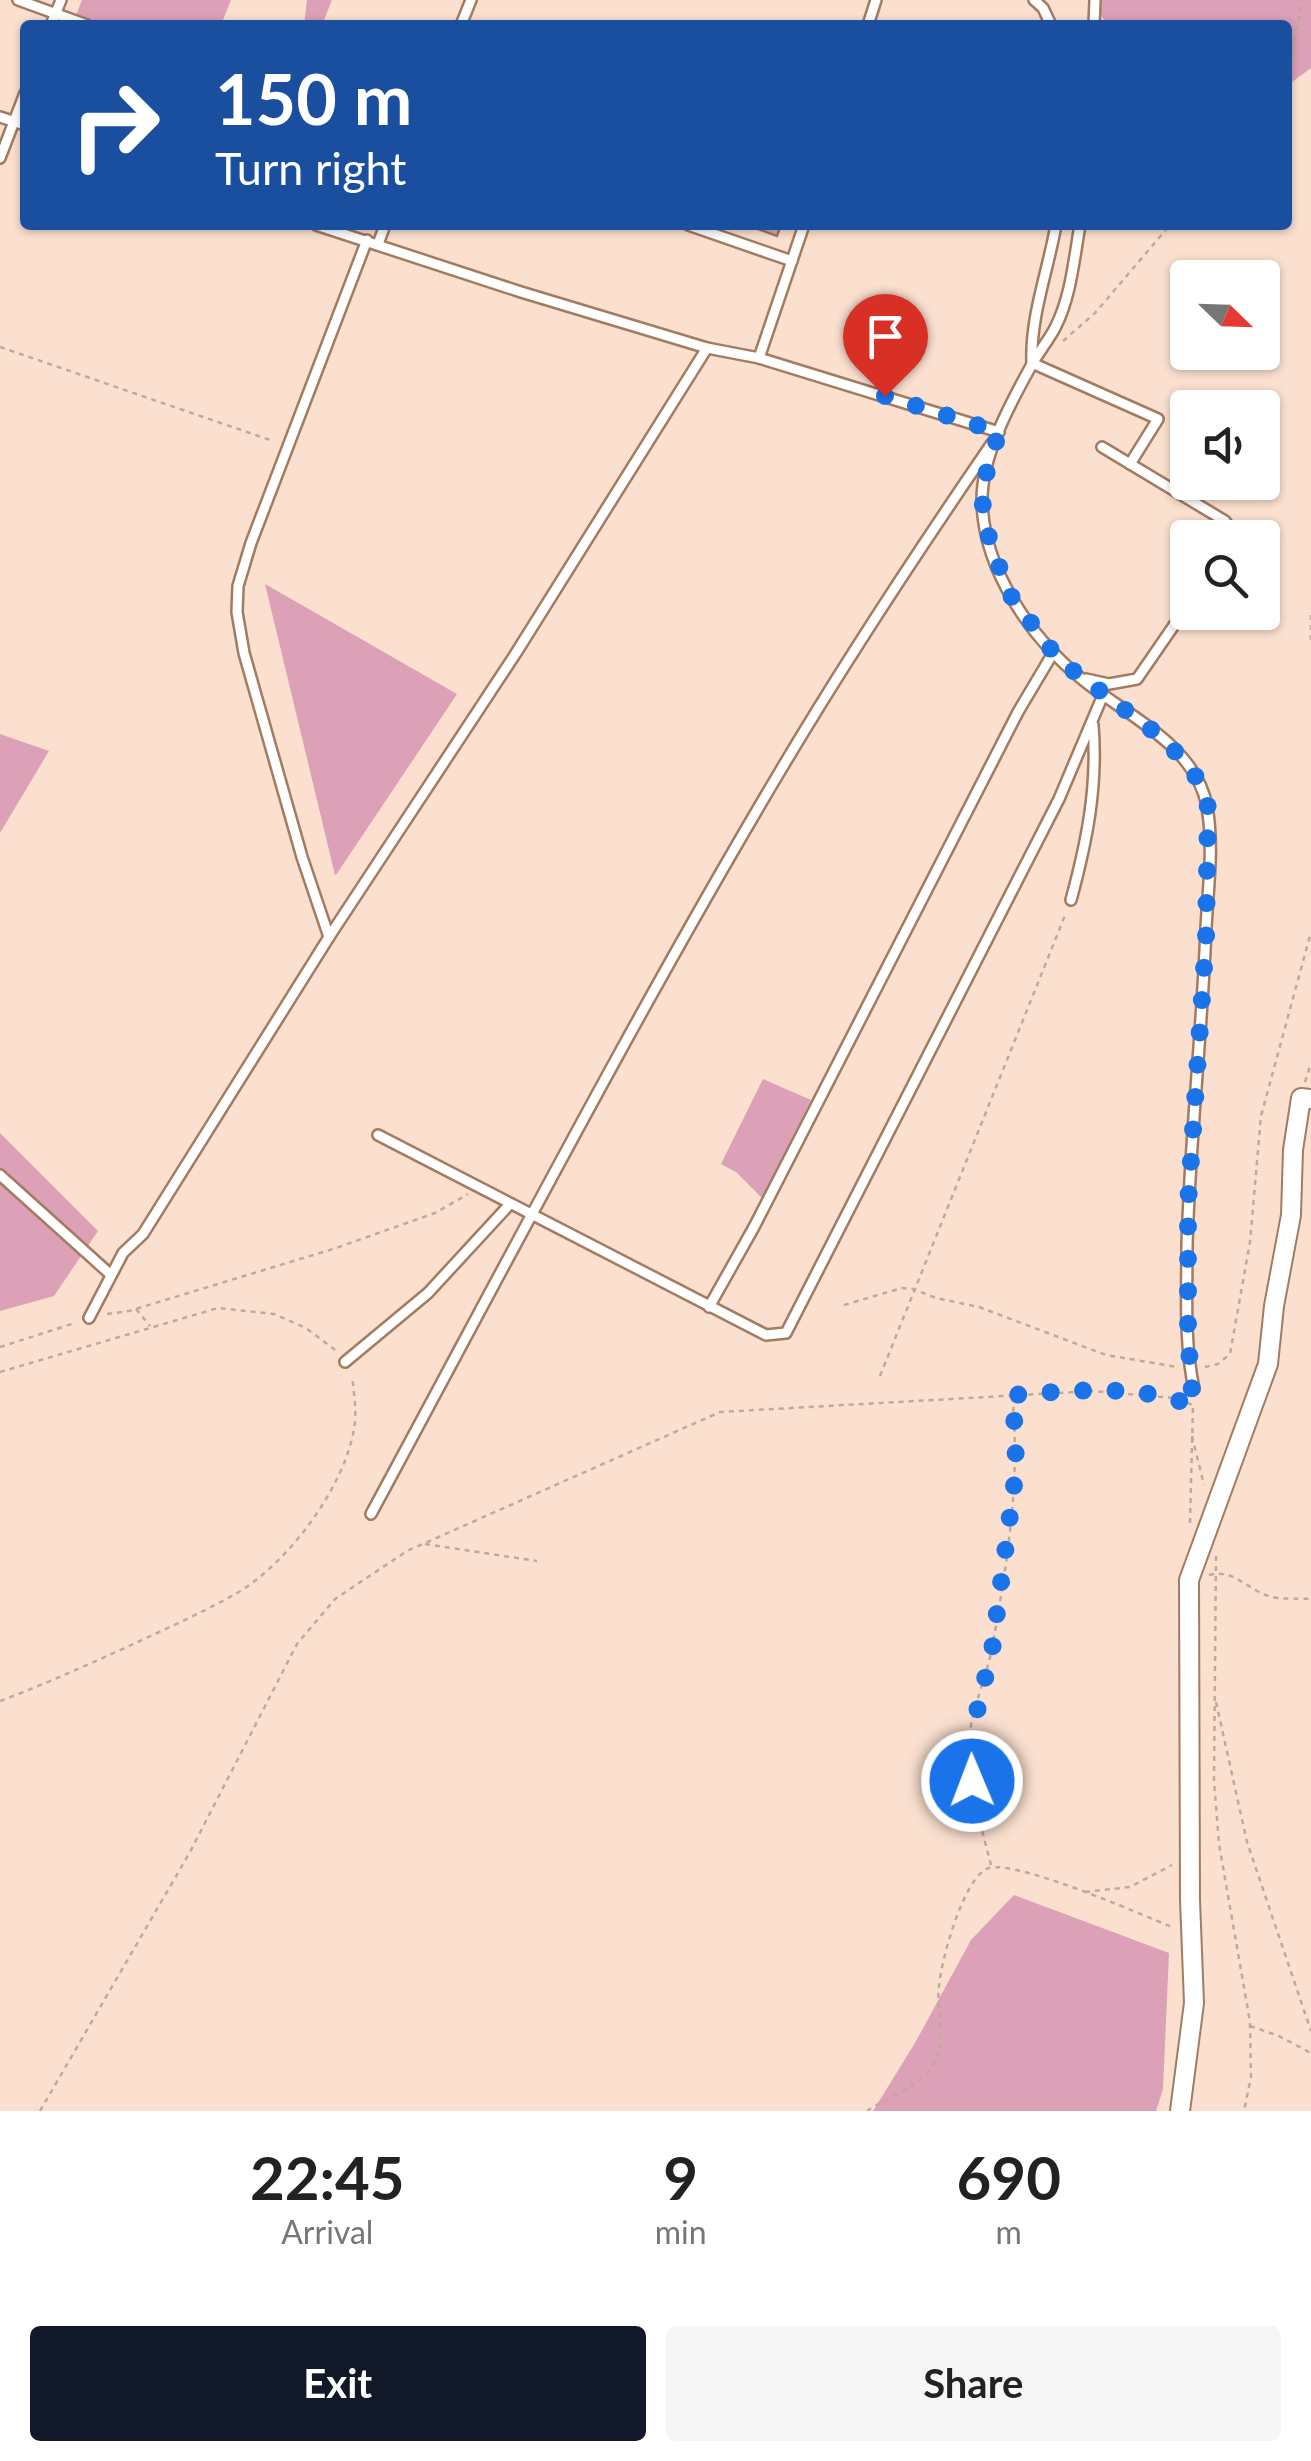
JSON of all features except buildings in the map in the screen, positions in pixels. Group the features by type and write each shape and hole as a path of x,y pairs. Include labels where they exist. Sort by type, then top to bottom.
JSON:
{"street":[{"path":"1180,2111 1194,2004 1189,1580 1268,1364 1291,1215 1292,1150 1301,1098 1311,1099"}],"lane":[{"path":"18,0 73,20"},
{"path":"53,20 61,0"},
{"path":"1034,0 1049,20"},
{"path":"0,117 20,123 0,158"},
{"path":"332,230 707,348 759,358 999,432"},
{"path":"329,937 244,653 237,612 242,568 372,242 381,230"},
{"path":"702,230 792,261"},
{"path":"759,358 802,230"},
{"path":"1032,363 1033,325 1055,230"},
{"path":"371,1514 626,1042 779,773 999,432 1032,363 1061,315 1079,230"},
{"path":"89,1318 110,1274 132,1242 144,1234 329,937 505,670 707,348"},
{"path":"1032,363 1158,419 1130,464"},
{"path":"999,432 982,500 988,534 1008,592 1054,652 1185,761 1200,783 1208,807 1206,939 1188,1204 1189,1368 1194,1389"},
{"path":"1102,447 1223,520"},
{"path":"1082,678 1109,684 1137,679 1171,630"},
{"path":"709,1306 754,1227 984,777 1054,652"},
{"path":"378,1135 766,1335 786,1333 1058,799 1104,695"},
{"path":"1070,900 1089,830 1095,770 1092,722"},
{"path":"0,1174 110,1274"},
{"path":"346,1362 428,1293 510,1204"}],"path":[{"path":"1292,57 1302,0"},
{"path":"1057,345 1096,313 1166,230"},
{"path":"0,347 289,446"},
{"path":"1311,615 1311,645"},
{"path":"880,1376 1070,900"},
{"path":"844,1305 902,1288 913,1289 996,1312 1106,1355 1144,1364 1189,1368 1218,1364 1230,1354 1250,1242 1261,1116 1311,932"},
{"path":"0,1346 350,1243 435,1213 478,1187"},
{"path":"136,1308 152,1327"},
{"path":"0,1372 218,1308 274,1314 330,1343 352,1375 356,1400 349,1444 332,1488 286,1552 239,1592 0,1701"},
{"path":"40,2111 190,1852 297,1644 335,1599 423,1544 720,1412 1093,1391 1174,1398 1193,1406 1190,1526"},
{"path":"992,1867 968,1748 992,1650 1005,1561 1016,1459 1012,1395"},
{"path":"1192,1436 1204,1485"},
{"path":"423,1544 537,1561"},
{"path":"1216,1554 1214,1781 1219,1844 1250,2026 1251,2076 1244,2111"},
{"path":"1189,1580 1218,1572 1244,1580 1269,1596 1311,1600"},
{"path":"1206,1682 1215,1697 1247,1842 1311,2031"},
{"path":"1084,1892 1130,1886 1190,1854"},
{"path":"867,2111 910,2086 935,2064 940,2051 939,1984 944,1954 980,1872 992,1867 1012,1870 1084,1892 1192,1936"},
{"path":"1250,2026 1311,2053"}],"shaded area":[{"path":"82,0 231,0 223,20 74,20"},
{"path":"307,0 332,0 324,20 305,20"},
{"path":"1092,0 1311,0 1311,68 1292,82 1292,20 1104,20"},
{"path":"265,584 457,694 336,875 335,875"},
{"path":"0,734 49,751 0,833"},
{"path":"763,1079 811,1100 762,1198 736,1172 721,1164"},
{"path":"0,1133 98,1231 54,1296 0,1311"},
{"path":"1014,1895 1169,1953 1163,2089 1156,2111 873,2111 971,1940"}],"route":[{"path":"885,396 999,432 982,500 994,557 1008,592 1059,660 1157,734 1185,761 1200,783 1208,807 1206,939 1188,1204 1188,1336 1193,1406 1174,1398 1093,1391 1012,1395 1015,1478 992,1650 968,1748 972,1781"}]}
